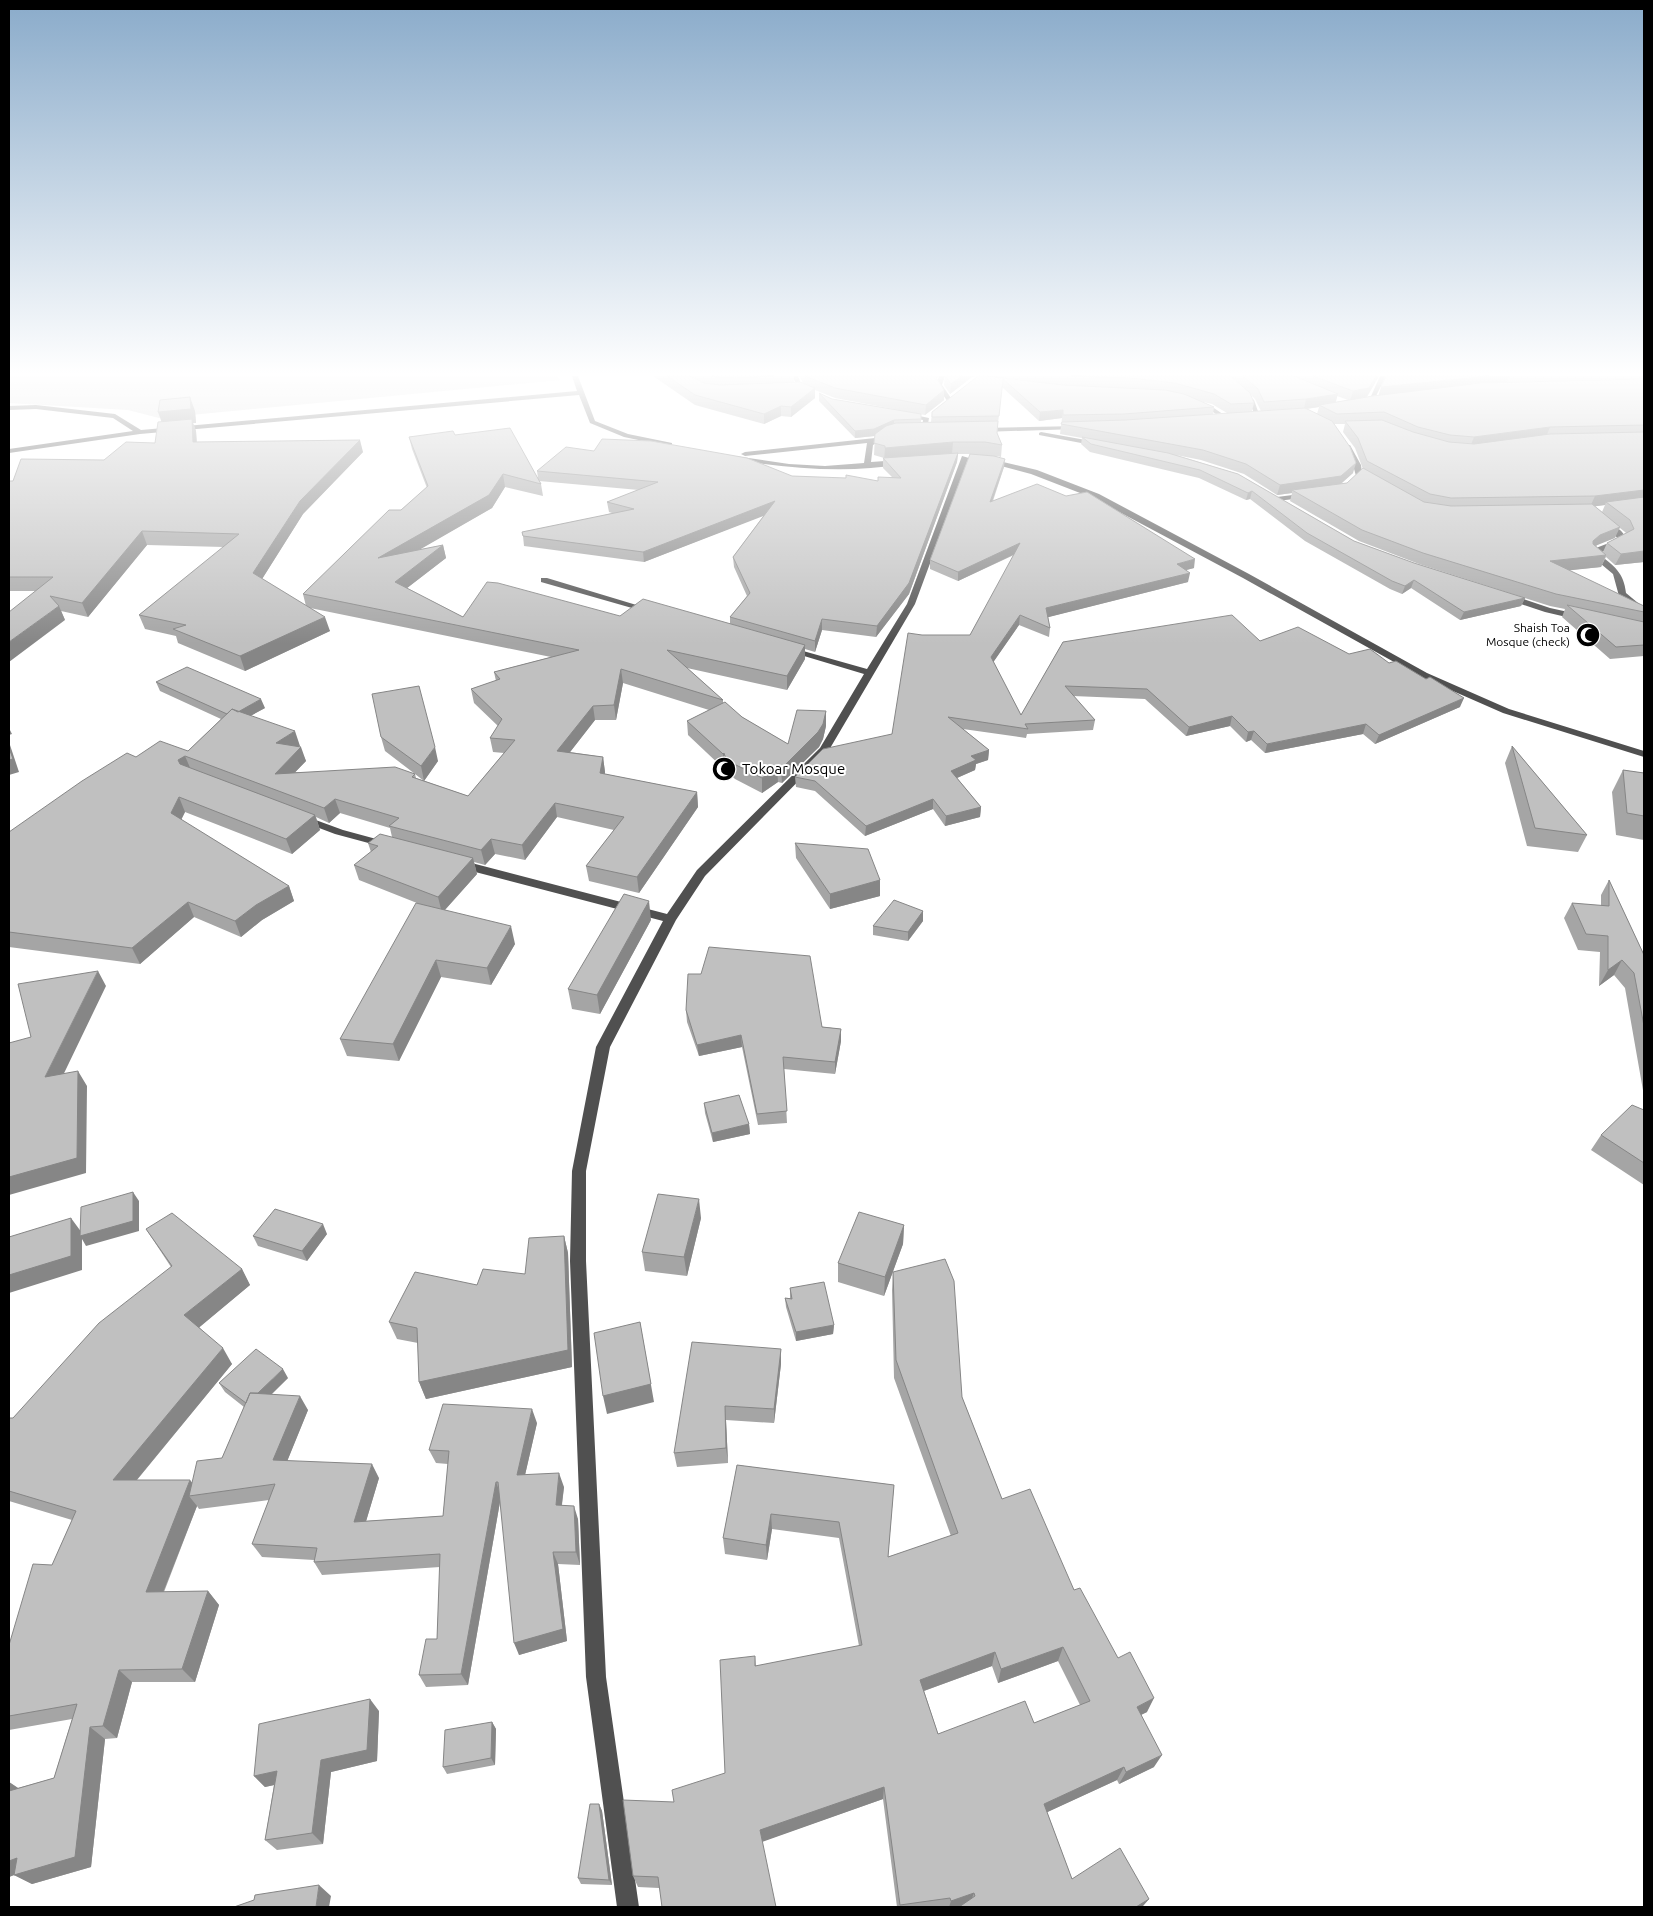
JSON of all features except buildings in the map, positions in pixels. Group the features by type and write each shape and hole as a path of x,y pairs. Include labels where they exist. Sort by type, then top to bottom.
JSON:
{"street":[{"path":"785,465 825,468 852,465"},
{"path":"628,1907 596,1677 578,1261 579,1171 604,1047 670,919 701,873 824,750 912,604 958,465"},
{"path":"1013,465 1096,496 1246,576 1424,675 1506,711 1644,754"},
{"path":"1357,465 1356,477 1383,487"},
{"path":"1294,509 1273,497 1314,494"},
{"path":"1597,517 1621,535 1623,540 1614,546 1597,550 1593,554 1613,568 1620,577 1622,594 1644,612"},
{"path":"544,580 660,613"},
{"path":"1499,594 1548,610 1584,618"},
{"path":"784,648 870,673"},
{"path":"293,814 339,832 396,847"},
{"path":"452,862 670,919"}],"place":[{"name":"Shaish Toa Mosque (check)","path":"1588,635"},
{"name":"Tokoar Mosque","path":"724,769"}]}
